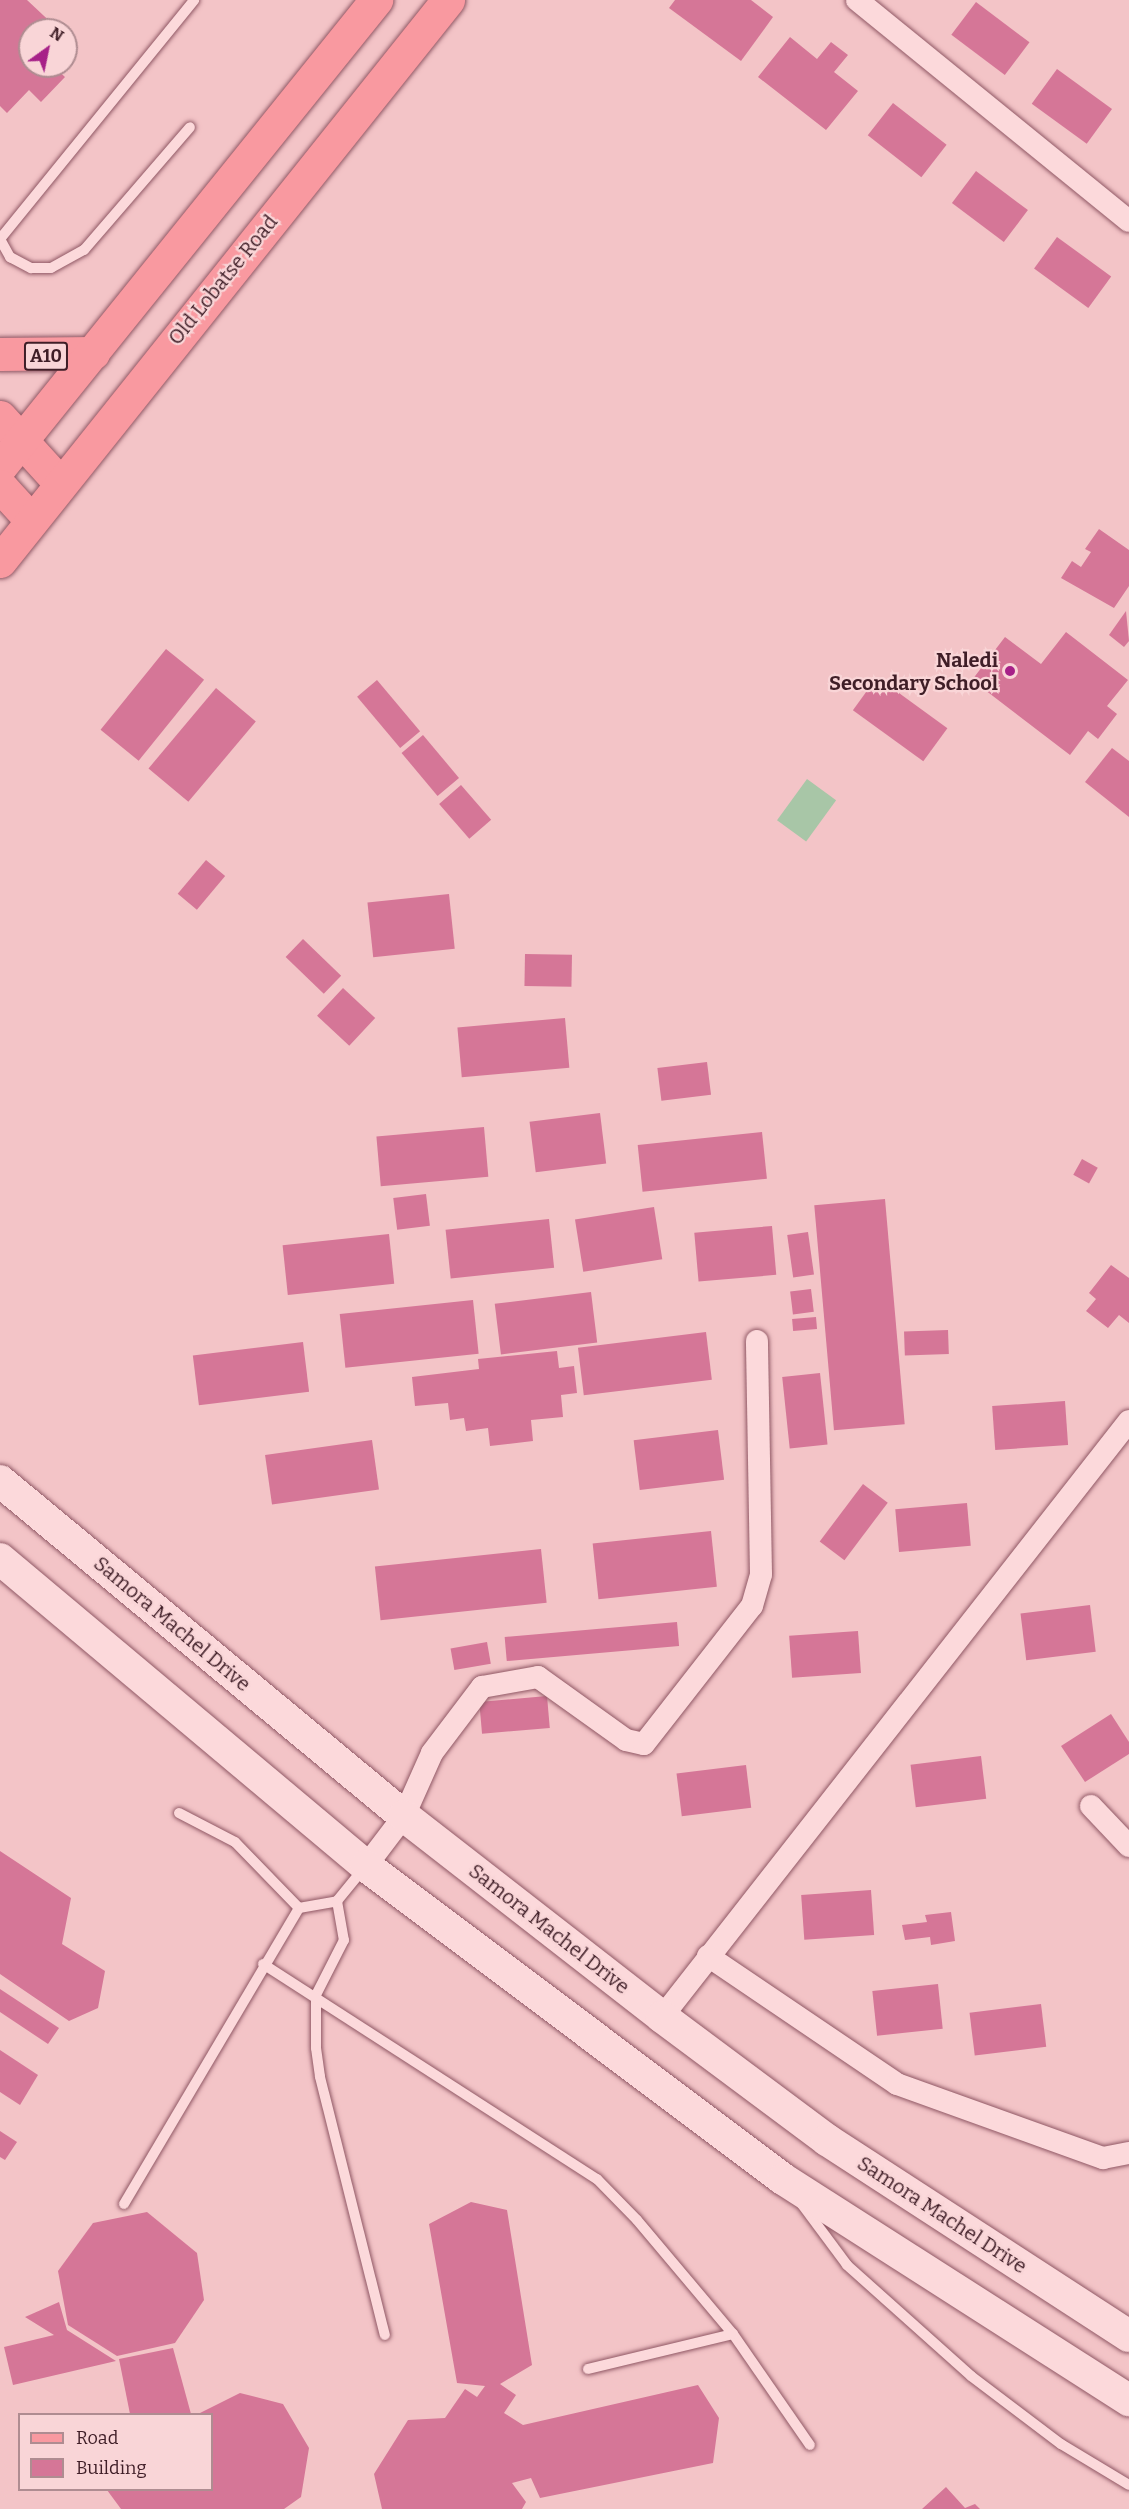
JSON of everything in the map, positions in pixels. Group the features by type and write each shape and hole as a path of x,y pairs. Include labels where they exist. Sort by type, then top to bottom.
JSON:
{"main road":[{"path":"0,466 23,441 376,0"},
{"name":"Old Lobatse Road","path":"0,561 448,0"},
{"name":"A10","path":"0,354 93,353"},
{"path":"0,417 60,483"},
{"path":"0,486 31,520"},
{"name":"Samora Machel Drive","path":"0,1481 404,1816 662,2017 827,2140 1129,2336"},
{"path":"0,1559 366,1866 783,2179 1129,2400"}],"street":[{"path":"857,0 1129,221"},
{"path":"366,1866 404,1816 432,1753 482,1688 538,1677 626,1740 645,1744 752,1606 761,1574 757,1341"},
{"path":"662,2017 1129,1421"},
{"path":"1091,1806 1129,1846"},
{"path":"708,1956 897,2084 1103,2157 1129,2153"}],"lane":[{"path":"190,127 84,250 51,268 31,268 10,257 0,239 194,0"},
{"path":"179,1813 235,1842 299,1908"},
{"path":"124,2204 263,1964 299,1908 337,1901 366,1866"},
{"path":"337,1901 344,1940 316,1995 320,2077 385,2334"},
{"path":"263,1964 316,1995 597,2179 637,2220 733,2334 810,2445"},
{"path":"783,2179 847,2265 874,2292 1015,2412 1129,2485"},
{"path":"588,2369 733,2334"}],"shaded area":[{"path":"807,779 836,800 806,841 777,820"}],"building":[{"path":"0,0 27,0 46,18 18,18 18,78 64,78 41,102 29,90 7,113 0,106"},
{"path":"675,0 751,0 773,17 741,61 669,8"},
{"path":"976,2 1030,42 1005,75 951,35"},
{"path":"790,37 817,59 831,42 848,55 834,72 858,91 826,130 758,77"},
{"path":"1057,69 1112,109 1087,144 1032,104"},
{"path":"893,103 947,145 921,177 868,135"},
{"path":"976,171 1028,210 1004,242 952,203"},
{"path":"1057,237 1111,276 1088,308 1034,269"},
{"path":"1099,529 1129,550 1129,586 1114,608 1061,578 1072,561 1081,567 1091,552 1085,549"},
{"path":"1126,611 1129,641 1124,647 1109,635"},
{"path":"1066,632 1128,680 1107,706 1117,714 1098,739 1088,731 1070,755 972,680 1005,637 1041,664"},
{"path":"166,649 204,680 139,761 101,730"},
{"path":"877,677 947,728 923,761 853,710"},
{"path":"377,680 420,731 400,748 357,697"},
{"path":"216,688 256,721 188,802 149,768"},
{"path":"423,735 459,778 438,796 402,753"},
{"path":"1112,748 1129,761 1129,817 1085,782"},
{"path":"461,785 491,820 469,839 439,804"},
{"path":"206,860 225,876 197,910 178,894"},
{"path":"449,894 455,949 373,957 367,903"},
{"path":"303,939 341,976 324,994 286,957"},
{"path":"525,954 572,955 571,987 524,986"},
{"path":"343,988 375,1018 349,1046 317,1016"},
{"path":"565,1018 569,1068 462,1077 457,1027"},
{"path":"707,1062 711,1095 661,1101 657,1068"},
{"path":"600,1113 606,1164 536,1172 530,1122"},
{"path":"484,1127 488,1177 381,1186 376,1136"},
{"path":"762,1132 767,1179 643,1192 638,1145"},
{"path":"1082,1159 1098,1168 1089,1183 1073,1175"},
{"path":"426,1194 430,1226 397,1230 393,1198"},
{"path":"885,1199 905,1424 834,1430 814,1205"},
{"path":"654,1207 662,1259 583,1272 575,1220"},
{"path":"549,1219 554,1268 451,1279 446,1230"},
{"path":"772,1226 776,1275 699,1282 694,1233"},
{"path":"808,1232 814,1275 793,1278 787,1235"},
{"path":"389,1234 394,1284 288,1295 283,1245"},
{"path":"1111,1265 1129,1278 1129,1323 1119,1315 1108,1328 1086,1311 1096,1299 1089,1293"},
{"path":"811,1289 814,1312 793,1314 790,1292"},
{"path":"591,1292 597,1343 501,1354 495,1304"},
{"path":"473,1300 479,1354 345,1368 340,1314"},
{"path":"816,1317 817,1329 793,1331 792,1319"},
{"path":"948,1330 949,1354 905,1356 904,1332"},
{"path":"706,1332 712,1380 584,1395 578,1348"},
{"path":"303,1342 309,1392 199,1405 193,1356"},
{"path":"557,1351 559,1368 574,1366 577,1393 561,1395 563,1417 531,1420 533,1441 490,1446 488,1428 466,1431 464,1418 450,1420 448,1403 415,1406 412,1377 479,1369 478,1359"},
{"path":"820,1373 828,1445 790,1449 782,1377"},
{"path":"1065,1401 1068,1445 995,1450 992,1406"},
{"path":"718,1430 724,1480 640,1490 634,1440"},
{"path":"372,1440 379,1490 272,1505 265,1455"},
{"path":"863,1484 888,1503 844,1560 820,1542"},
{"path":"967,1503 971,1546 899,1552 895,1509"},
{"path":"711,1531 717,1587 599,1599 593,1543"},
{"path":"541,1549 547,1603 381,1620 375,1566"},
{"path":"1090,1605 1096,1652 1026,1660 1021,1614"},
{"path":"677,1622 679,1646 507,1661 505,1637"},
{"path":"858,1631 861,1673 792,1678 789,1636"},
{"path":"487,1642 491,1664 454,1670 451,1648"},
{"path":"547,1696 550,1728 482,1734 479,1702"},
{"path":"1111,1714 1129,1742 1129,1754 1085,1782 1061,1746"},
{"path":"981,1756 986,1799 916,1807 911,1765"},
{"path":"746,1765 751,1808 682,1816 677,1774"},
{"path":"0,1851 71,1898 62,1944 105,1971 98,2008 69,2021 0,1974"},
{"path":"871,1890 874,1935 804,1940 801,1895"},
{"path":"951,1912 955,1941 931,1945 930,1937 905,1940 902,1925 927,1922 925,1915"},
{"path":"938,1984 943,2029 877,2036 872,1991"},
{"path":"0,1989 59,2028 48,2044 0,2012"},
{"path":"1041,2004 1046,2047 975,2055 970,2013"},
{"path":"0,2050 38,2075 20,2105 0,2092"},
{"path":"0,2131 17,2142 5,2160 0,2157"},
{"path":"471,2202 507,2210 532,2365 500,2384 516,2395 504,2413 523,2425 698,2385 719,2418 713,2463 540,2498 531,2478 512,2483 526,2502 522,2509 382,2509 374,2474 408,2420 445,2418 465,2389 477,2397 485,2386 457,2383 429,2224"},
{"path":"147,2212 197,2253 204,2300 175,2343 117,2356 68,2325 58,2271 93,2223"},
{"path":"59,2302 67,2330 116,2361 13,2385 4,2347 54,2335 25,2317"},
{"path":"173,2348 191,2413 130,2413 119,2359"},
{"path":"240,2393 283,2404 309,2448 301,2497 284,2509 121,2509 108,2491 213,2491 213,2413 200,2413"},
{"path":"946,2487 965,2508 975,2504 980,2509 922,2509"}],"place":[{"name":"Naledi Secondary School","path":"1010,671"}]}
